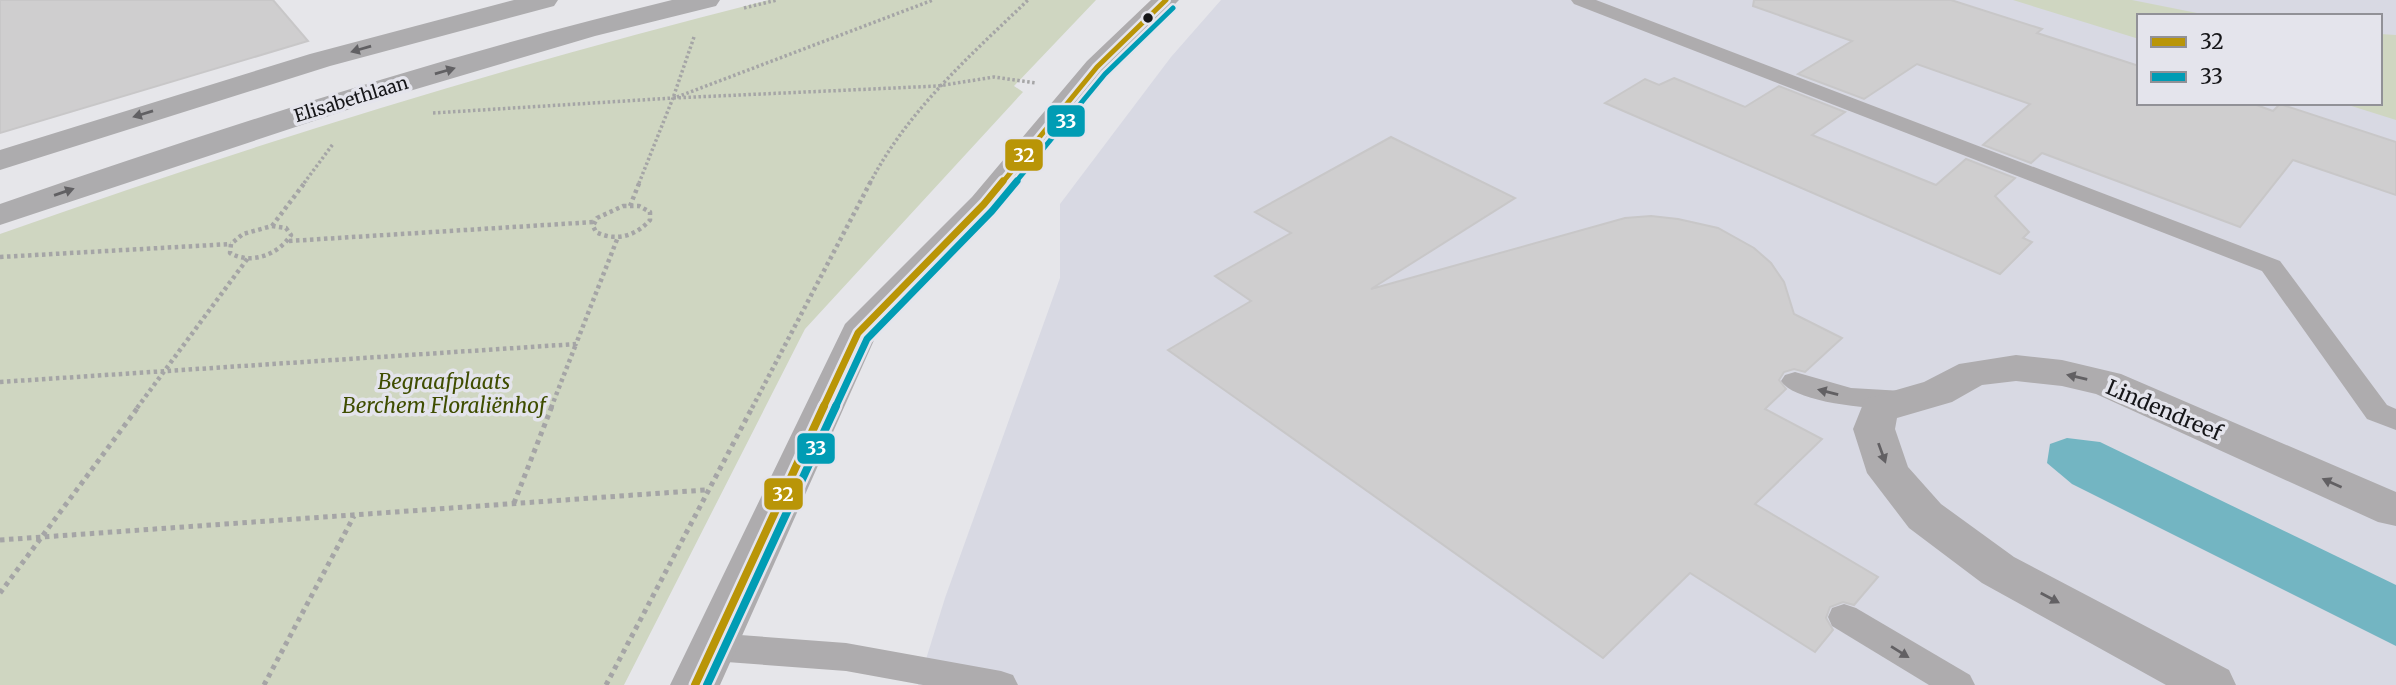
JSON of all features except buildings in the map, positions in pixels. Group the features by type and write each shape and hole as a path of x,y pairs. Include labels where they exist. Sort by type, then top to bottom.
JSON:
{"main road":[{"path":"0,160 320,60 545,0"},
{"name":"Elisabethlaan","path":"0,215 369,93 652,12 707,0"}],"street":[{"path":"695,685 858,333 984,204 1097,67 1166,0"},
{"name":"Lindendreef","path":"2211,685 1998,570 1925,516 1889,473 1874,429 1879,409 1938,392 1973,373 2016,368 2062,373 2107,383 2394,510"}],"lane":[{"path":"1580,0 2271,266 2377,412 2396,420"},
{"path":"1795,381 1825,392 1852,397 1912,399"},
{"path":"1843,617 1958,685"},
{"path":"713,647 846,657 1002,685"}],"path":[{"path":"673,98 933,0"},
{"path":"606,685 878,166 937,86 1028,0"},
{"path":"630,206 696,33"},
{"path":"422,114 673,98 937,86 994,77 1076,92"},
{"path":"272,226 336,140"},
{"path":"289,241 291,236 286,228 272,226 243,234 229,248 233,256 248,258 270,253 289,241 594,222 610,210 630,206 650,212 650,220 635,232 618,237 608,237 596,232 594,222"},
{"path":"514,503 618,237"},
{"path":"0,257 231,244"},
{"path":"0,593 248,258"},
{"path":"0,382 576,344"},
{"path":"0,540 706,490"},
{"path":"264,685 354,516"}],"shaded area":[{"path":"1221,0 2396,0 2396,685 918,685 945,598 1060,278 1060,204 1171,57"}],"green space":[{"name":"Begraafplaats Berchem Floraliënhof","path":"769,0 1096,0 1014,86 1023,92 805,329 624,685 0,685 0,234 190,169 382,108 575,51"},
{"path":"2013,0 2132,0 2202,14 2137,14 2137,38"},
{"path":"2382,34 2396,35 2396,120 2348,105 2382,105"}],"water":[{"path":"2067,438 2100,442 2396,585 2396,646 2072,484 2047,463 2050,444"}],"transit line":[{"name":"32","path":"695,685 858,333 984,204 1097,67 1166,0"},
{"name":"33","path":"707,685 867,339 992,211 1105,74 1173,8"}]}
